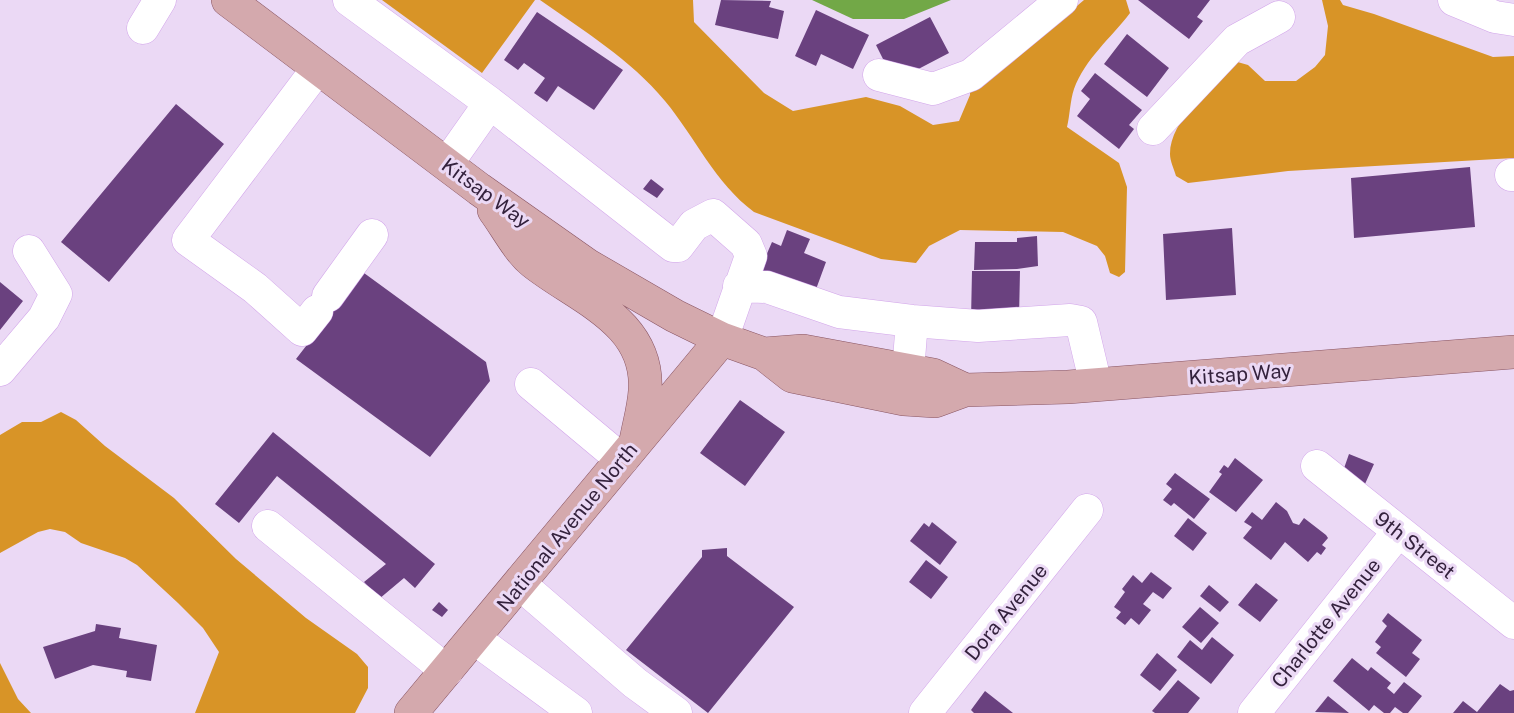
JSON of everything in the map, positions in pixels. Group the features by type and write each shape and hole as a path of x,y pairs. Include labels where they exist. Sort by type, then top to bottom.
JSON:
{"main road":[{"name":"Kitsap Way","path":"228,0 479,189 587,265 675,316 722,339 764,354 792,376 856,391 904,399 935,400 965,390 1096,385 1514,352"},
{"path":"479,189 531,261 610,313 621,324 639,352 645,390 629,452"},
{"name":"National Avenue North","path":"411,713 475,639 722,339"},
{"name":"Kitsap Way","path":"764,354 802,351 933,375 965,390"}],"street":[{"path":"143,28 160,0"},
{"path":"349,0 490,103 673,246 678,246 694,225 712,215 746,244 751,256 722,339"},
{"path":"879,75 933,89 971,75 1062,0"},
{"path":"1454,0 1495,17 1514,20"},
{"path":"1153,129 1237,40 1279,18"},
{"path":"318,68 188,240 255,288 302,330 372,235"},
{"path":"447,164 490,103"},
{"path":"0,370 44,318 56,294 29,251"},
{"path":"739,285 767,287 839,312 912,321 978,326 1070,320 1081,322 1096,385"},
{"path":"908,372 912,321"},
{"path":"531,384 629,452"},
{"name":"9th Street","path":"1317,466 1514,623"},
{"name":"Dora Avenue","path":"925,713 1087,510"},
{"path":"268,526 447,671"},
{"name":"Charlotte Avenue","path":"1254,713 1398,532"},
{"path":"520,584 635,683 676,713"},
{"path":"475,639 576,713"}],"shaded area":[{"path":"382,0 535,0 482,73"},
{"path":"540,0 693,0 694,22 764,93 793,111 866,97 900,106 933,125 959,121 970,95 970,84 1052,27 1084,0 1126,0 1130,13 1092,58 1079,78 1074,89 1067,127 1119,163 1127,187 1125,272 1119,277 1110,273 1105,256 1097,246 1063,232 960,230 929,246 916,263 881,259 754,212 717,174 676,115 637,72 606,46"},
{"path":"812,0 951,0 904,19 853,19"},
{"path":"1322,0 1340,0 1343,5 1493,57 1514,56 1514,158 1288,171 1188,183 1176,176 1170,154 1177,128 1194,104 1234,61 1248,65 1265,81 1296,81 1315,67 1325,55 1328,26"},
{"path":"61,412 76,420 105,446 174,498 236,559 306,618 357,654 368,667 368,688 355,713 195,713 219,652 203,628 137,565 125,558 81,543 65,532 50,529 38,532 0,553 0,435 22,422 41,422"},
{"path":"0,663 18,699 31,713 0,713"}],"building":[{"path":"721,0 771,1 769,7 784,11 778,39 715,25"},
{"path":"1138,0 1210,0 1197,17 1203,21 1189,39"},
{"path":"816,10 869,35 853,69 821,54 816,66 795,56"},
{"path":"537,12 623,70 594,110 558,86 547,102 534,93 545,78 524,63 518,70 504,60"},
{"path":"930,17 949,53 905,76 891,75 876,45"},
{"path":"1127,34 1169,68 1147,97 1104,64"},
{"path":"1095,73 1142,110 1129,125 1134,129 1119,149 1077,116 1090,99 1081,91"},
{"path":"176,104 224,144 109,282 61,242"},
{"path":"1470,167 1475,227 1354,238 1351,178"},
{"path":"651,179 664,189 657,198 643,189"},
{"path":"1232,228 1236,295 1166,300 1163,234"},
{"path":"787,230 810,239 804,253 826,262 815,292 759,272 772,242 781,246"},
{"path":"1037,236 1038,266 974,270 975,242 1017,242 1017,238"},
{"path":"972,271 1020,271 1019,318 971,319"},
{"path":"364,273 486,362 490,381 430,457 296,359 327,319 315,309 340,305"},
{"path":"0,282 23,301 0,330"},
{"path":"740,400 785,432 745,486 700,453"},
{"path":"273,432 435,564 415,588 404,578 379,599 364,582 386,564 277,476 239,523 215,504"},
{"path":"1349,454 1374,464 1365,484 1342,474"},
{"path":"1235,458 1263,480 1236,512 1209,492 1222,474 1219,472 1224,465 1228,468"},
{"path":"1175,473 1210,499 1194,519 1174,503 1171,506 1163,500 1172,489 1166,484"},
{"path":"1276,502 1287,511 1293,523 1299,525 1304,518 1326,535 1328,538 1322,545 1326,548 1321,555 1317,552 1308,562 1285,542 1271,560 1243,538 1252,527 1244,522 1252,512 1262,520"},
{"path":"1188,518 1207,533 1193,551 1174,536"},
{"path":"932,522 957,542 940,565 910,541 924,523 929,527"},
{"path":"727,548 727,556 794,607 708,713 626,650 702,557 702,550"},
{"path":"926,560 948,577 931,599 909,582"},
{"path":"1151,572 1172,588 1163,599 1153,592 1143,604 1151,610 1139,625 1131,618 1125,625 1116,618 1121,612 1114,607 1125,592 1122,589 1133,575 1142,583"},
{"path":"1256,583 1278,600 1260,622 1238,605"},
{"path":"1209,585 1229,602 1220,612 1200,596"},
{"path":"439,602 448,610 442,617 432,610"},
{"path":"1200,607 1219,623 1201,643 1182,627"},
{"path":"1388,613 1422,640 1412,653 1420,659 1406,677 1376,653 1381,647 1375,642 1387,626 1382,621"},
{"path":"96,624 121,628 119,638 157,645 151,681 126,677 127,671 93,665 55,679 43,647 95,631"},
{"path":"1212,637 1234,655 1211,684 1177,657 1190,640 1202,650"},
{"path":"1157,653 1177,670 1160,691 1140,675"},
{"path":"1352,658 1368,671 1371,667 1391,683 1387,688 1394,694 1404,682 1422,696 1408,713 1403,713 1395,707 1390,713 1384,713 1374,705 1369,711 1333,681"},
{"path":"1178,680 1200,698 1188,713 1155,713 1152,711"},
{"path":"1500,684 1510,691 1514,690 1514,713 1453,713 1463,701 1477,712"},
{"path":"985,691 1013,713 974,713 971,710"},
{"path":"1328,696 1349,713 1315,712"}]}
